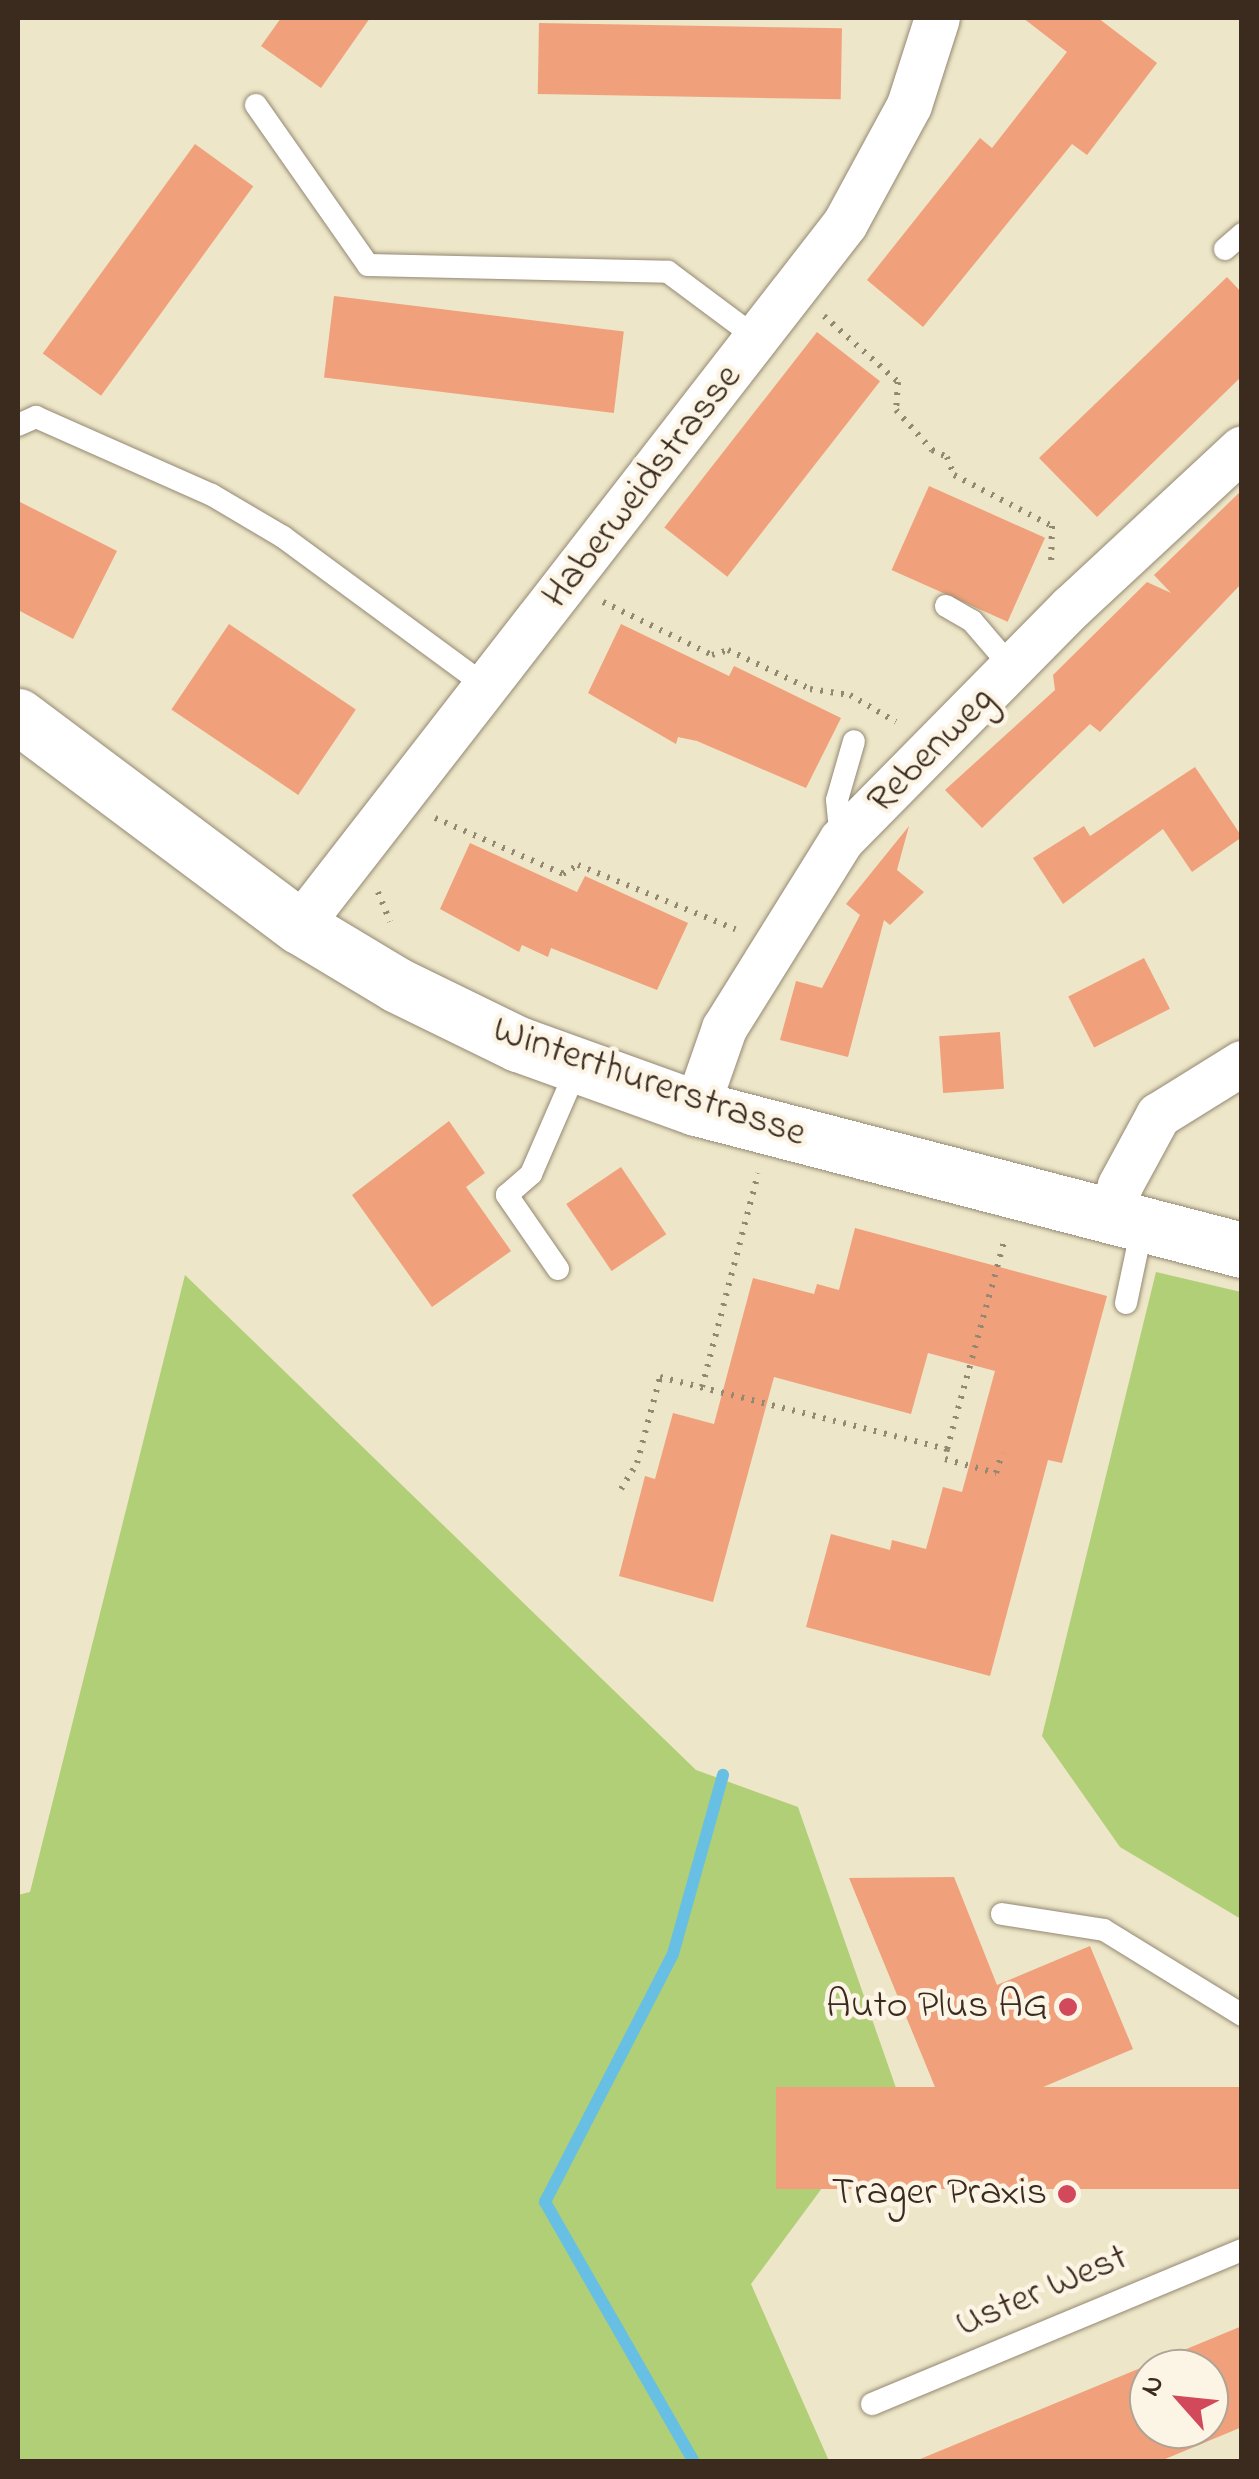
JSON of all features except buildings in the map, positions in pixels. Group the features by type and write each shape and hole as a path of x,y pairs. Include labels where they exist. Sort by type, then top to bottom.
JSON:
{"main road":[{"name":"Winterthurerstrasse","path":"29,738 299,926 421,998 578,1068 696,1108 1017,1195 1242,1250"}],"street":[{"name":"Haberweidstrasse","path":"299,926 796,289 883,160 937,18"},
{"name":"Rebenweg","path":"696,1108 724,1028 767,951 842,840 1014,670 1070,607 1242,448"},
{"path":"1126,1223 1120,1185 1158,1115 1242,1063"}],"lane":[{"path":"256,106 368,265 668,272 758,339"},
{"path":"18,425 36,417 212,495 283,537 487,687"},
{"path":"946,606 972,621 1014,670"},
{"path":"842,840 836,800 854,741"},
{"path":"558,1268 507,1195 531,1174 578,1068"},
{"path":"1126,1223 1126,1303"},
{"path":"1002,1914 1104,1930 1242,2015"},
{"name":"Uster West","path":"872,2404 1242,2250"}],"path":[{"path":"796,289 898,382 896,410 932,450 948,457 954,474 1052,526 1051,592 1070,607"},
{"path":"567,585 712,655 728,650 810,689 850,696 887,714 929,754"},
{"path":"424,813 564,874 578,864 723,921 767,951"},
{"path":"359,848 383,866 378,891 397,938"},
{"path":"702,1387 770,1128"},
{"path":"1002,1453 996,1473 945,1459 1017,1195"},
{"path":"621,1489 638,1464 660,1377 948,1449"}],"green space":[{"path":"1156,1272 1241,1292 1241,1919 1120,1847 1042,1736"},
{"path":"185,1275 696,1770 798,1807 896,2088 751,2284 829,2461 18,2461 18,1895 30,1892"}],"waterway":[{"path":"694,2462 545,2202 673,1954 723,1775"}],"place":[{"name":"Auto Plus AG","path":"1068,2007"},
{"name":"Trager Praxis","path":"1067,2194"}]}
